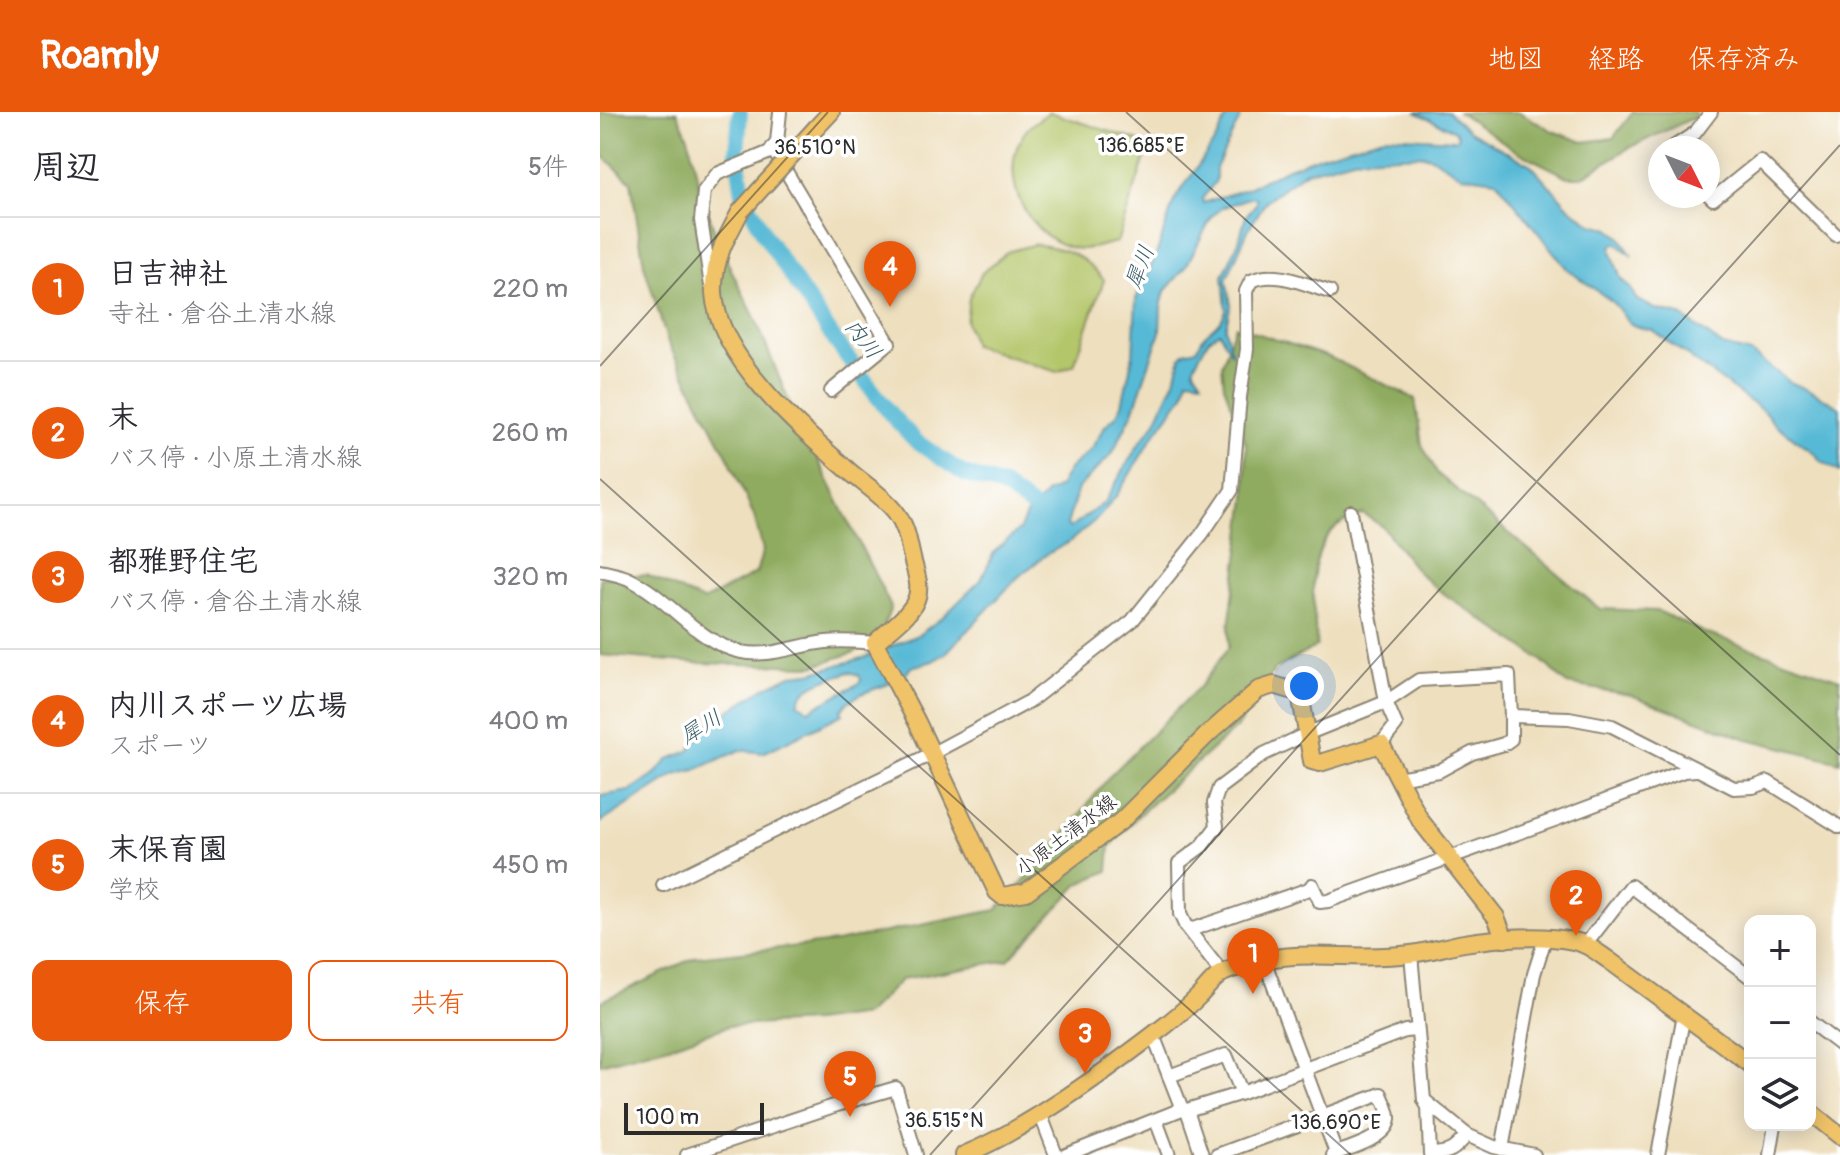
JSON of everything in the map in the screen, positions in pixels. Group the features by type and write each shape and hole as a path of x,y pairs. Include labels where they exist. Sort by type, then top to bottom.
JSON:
{"main road":[{"path":"831,112 740,212 716,264 714,295 722,323 737,355 774,401 894,509 908,531 918,593 914,606 876,645"},
{"name":"小原土清水線","path":"876,645 917,722 993,887 1002,896 1026,892 1121,821 1208,734 1258,690 1274,685 1300,693 1309,737"},
{"path":"1309,737 1312,761 1320,763 1381,744 1420,820 1496,917 1505,939"},
{"path":"964,1155 1040,1113 1153,1035 1222,973 1293,954 1411,954 1505,939 1571,940 1586,944 1744,1059"},
{"path":"1816,1117 1840,1136"}],"street":[{"path":"714,295 708,275 701,220 704,191 717,174 769,151 777,142 780,112"},
{"path":"1690,136 1711,112"},
{"path":"769,151 889,343 831,391"},
{"path":"1720,193 1760,161 1836,235"},
{"path":"663,885 931,754 1030,701 1132,621 1232,490 1247,349 1246,291 1251,281 1265,276 1284,278 1330,292"},
{"path":"1351,512 1386,702 1396,725 1381,744"},
{"path":"600,571 628,578 659,598 699,631 721,645 741,652 762,655 827,642 876,645"},
{"path":"1222,973 1186,927 1180,914 1179,863 1202,846 1217,826 1214,803 1219,788 1264,754 1386,702 1419,680 1509,675 1511,739 1472,753 1439,771 1397,778"},
{"path":"1511,716 1569,718 1612,726 1734,788 1768,782 1840,827"},
{"path":"1186,927 1193,929 1309,889 1312,885 1320,902 1328,901 1684,771 1696,770"},
{"path":"1586,944 1631,886 1744,972"},
{"path":"1497,1150 1534,974 1545,939"},
{"path":"1411,954 1424,1100 1428,1107 1430,1154 1454,1151 1467,1135"},
{"path":"1217,1155 1323,1116 1381,1094 1390,1118 1386,1129 1367,1142 1335,1154 1323,1116 1264,960"},
{"path":"1658,1155 1684,1014"},
{"path":"1816,1027 1840,1045"},
{"path":"1066,1155 1184,1110 1306,1070 1405,1031 1417,1030"},
{"path":"1153,1035 1202,1155"},
{"path":"1169,1076 1226,1055 1242,1093"},
{"path":"687,1155 896,1088 916,1155"},
{"path":"1424,1100 1467,1135 1497,1150 1534,1155"},
{"path":"1040,1113 1056,1155"},
{"path":"1156,1120 1169,1155"},
{"path":"1770,1155 1774,1131"}],"green space":[{"path":"600,112 677,112 688,137 702,196 722,251 755,318 789,402 891,607 880,636 855,652 813,666 697,663 600,655 600,578 647,575 703,601 756,573 763,550 754,516 730,461 668,343 644,265 631,182 600,153"},
{"path":"1049,112 1139,141 1145,158 1117,242 1083,249 1061,244 1032,221 1022,204 1015,186 1013,168 1016,149 1027,129"},
{"path":"1459,112 1519,112 1553,131 1583,142 1613,138 1633,112 1696,112 1695,117 1655,136 1648,136 1648,139 1582,177 1568,177 1518,152"},
{"path":"1035,244 1074,254 1104,280 1074,365 1057,372 973,345 966,322 969,298 982,273 1007,252"},
{"path":"1235,326 1329,357 1415,399 1422,445 1438,474 1600,609 1658,611 1705,633 1840,679 1840,762 1744,738 1631,695 1567,684 1540,659 1437,589 1417,571 1383,527 1363,514 1334,529 1318,555 1313,584 1317,646 1275,669 1237,727 1140,814 1110,847 1108,871 1079,884 1008,960 902,979 866,1015 814,1022 729,1026 600,1064 600,1002 696,957 836,942 996,910 1045,858 1110,776 1201,685 1229,647 1246,498 1246,444 1224,386 1222,365"}],"water":[{"path":"1229,112 1243,112 1216,168 1216,181 1202,199 1203,203 1248,188 1322,155 1387,136 1455,140 1458,137 1455,131 1415,112 1448,112 1469,131 1531,165 1570,208 1592,224 1608,228 1620,237 1632,256 1616,243 1611,251 1621,279 1636,299 1655,309 1680,315 1723,346 1751,353 1790,382 1840,408 1840,472 1821,461 1773,423 1767,414 1652,330 1626,320 1610,300 1568,270 1496,180 1461,175 1431,157 1421,155 1357,158 1305,172 1267,200 1249,228 1226,280 1231,304 1225,329 1232,354 1219,332 1208,340 1194,366 1202,381 1188,379 1184,394 1099,517 1017,578 946,653 933,661 911,667 906,674 861,694 848,702 841,711 843,714 763,753 740,750 695,770 675,775 600,823 600,796 629,791 652,777 669,759 689,751 709,724 764,688 791,675 810,673 866,657 920,634 944,616 981,580 994,552 1020,529 1026,515 1047,493 1059,487 1069,469 1091,449 1122,405 1133,355 1136,299 1156,255 1174,201 1217,138","holes":["1256,198 1256,204 1246,216 1239,241 1223,276 1226,310 1221,321 1204,336 1197,349 1181,356 1175,380 1155,423 1138,445 1105,502 1070,528 1067,525 1078,488 1112,454 1133,412 1160,332 1165,291 1186,267 1212,216 1224,207","849,672 859,675 861,680 858,684 809,710 798,703 812,686"]}],"waterway":[{"name":"内川","path":"740,112 737,154 743,193 765,236 836,342 892,416 917,442 964,474 1003,486 1050,520"}],"place":[{"name":"内川スポーツ広場","path":"890,307"},
{"name":"末","path":"1576,936"},
{"name":"日吉神社","path":"1253,994"},
{"name":"都雅野住宅","path":"1085,1074"},
{"name":"末保育園","path":"850,1117"}],"water label":[{"name":"犀川","path":"1140,267"},
{"name":"犀川","path":"701,727"}]}
